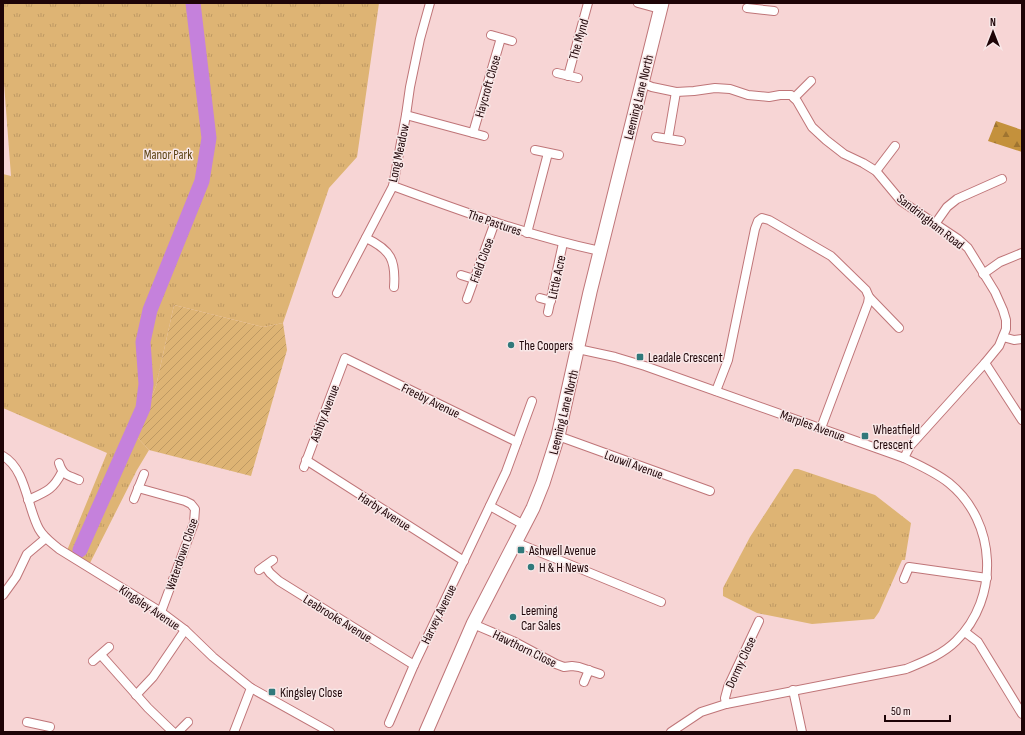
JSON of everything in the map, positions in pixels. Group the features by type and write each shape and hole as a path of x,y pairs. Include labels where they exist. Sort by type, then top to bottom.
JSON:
{"highway":[{"name":"Leeming Lane North","path":"426,732 473,624 524,526 543,483 558,436 600,251 661,6"}],"street":[{"name":"Long Meadow","path":"337,293 392,186 410,87 420,39 430,3"},
{"name":"The Mynd","path":"568,76 588,3"},
{"path":"638,3 661,6"},
{"path":"747,8 761,6 774,11"},
{"path":"491,35 512,41"},
{"name":"Haycroft Close","path":"473,133 501,38"},
{"path":"557,73 578,78"},
{"path":"642,83 652,87 676,92 715,88 730,89 748,95 769,97 791,95 794,98 811,81"},
{"path":"668,139 676,92"},
{"name":"Sandringham Road","path":"794,98 812,127 826,140 844,154 876,171 901,201 958,239 968,248 995,292 1006,320 1006,329 1003,338 999,346 985,363"},
{"name":"Haycroft Close","path":"406,115 484,136"},
{"path":"656,136 682,141"},
{"path":"876,171 895,146"},
{"path":"535,150 559,155"},
{"path":"527,233 548,153"},
{"path":"934,224 947,207 957,199 1002,179"},
{"name":"The Pastures","path":"392,186 527,233 600,251"},
{"path":"716,391 728,360 755,229 758,221 762,218 769,220 832,256 866,290 869,297 899,328"},
{"name":"Field Close","path":"467,299 494,222"},
{"path":"366,238 379,244 386,250 393,261 395,274 394,288"},
{"name":"Little Acre","path":"548,312 563,243"},
{"path":"983,274 1000,262 1022,253"},
{"path":"461,275 474,279"},
{"path":"821,428 869,297"},
{"path":"540,298 551,300"},
{"path":"1003,338 1014,340 1022,339"},
{"name":"Marples Avenue","path":"578,349 615,357 645,366 904,458 930,470 949,483 962,496 974,513 982,530 987,559 987,578 984,594 978,611 965,632 942,652 925,662 906,669 726,704 701,712 671,732"},
{"name":"Freeby Avenue","path":"345,358 517,442"},
{"name":"Ashby Avenue","path":"305,464 345,358"},
{"path":"904,458 910,446 985,363 1022,420"},
{"name":"Harvey Avenue","path":"389,723 414,665 506,472 532,401"},
{"name":"Louwil Avenue","path":"558,436 710,491"},
{"name":"Kingsley Avenue","path":"3,456 12,461 17,470 40,530 46,538 63,551 161,612 185,630 212,657 251,688 330,732"},
{"path":"60,463 62,472 65,475 79,480"},
{"name":"Harby Avenue","path":"305,464 464,561"},
{"path":"28,500 49,491 54,486 62,472"},
{"path":"134,499 144,474"},
{"name":"Waterdown Close","path":"138,488 185,501 191,504 195,509 194,524 161,612"},
{"path":"490,506 524,526"},
{"path":"3,595 16,577 28,554 46,538"},
{"path":"515,542 661,602"},
{"name":"Leabrooks Avenue","path":"273,560 262,568 279,581 414,665"},
{"path":"904,579 909,567 987,578"},
{"name":"Dormy Close","path":"726,704 725,698 728,688 759,621"},
{"name":"Hawthorn Close","path":"473,624 513,641 556,664 572,666 600,674"},
{"path":"136,694 154,677 185,630"},
{"path":"965,632 978,642 1019,702 1022,714"},
{"path":"93,661 110,647"},
{"path":"101,655 173,732"},
{"path":"584,682 589,670"},
{"path":"234,732 251,688"},
{"path":"793,690 802,732"},
{"path":"27,722 38,728 50,727"},
{"path":"178,732 188,722"}],"green space":[{"name":"Manor Park","path":"3,3 379,3 357,157 329,188 283,323 263,327 174,305 156,386 135,435 149,450 137,470 88,567 66,553 107,453 3,408 3,174 11,176 3,70"},
{"path":"996,121 1022,130 1022,152 988,141"},
{"path":"174,305 263,327 283,323 287,350 251,476 149,450 135,435 156,386"},
{"path":"794,469 798,469 875,495 911,523 905,560 902,560 879,612 874,619 812,624 757,613 723,596 723,588 750,537"}],"waterway":[{"path":"80,550 143,408 146,384 143,342 150,310 202,181 209,138 193,3"}],"place":[{"name":"The Coopers","path":"511,345"},
{"name":"Leadale Crescent","path":"640,357"},
{"name":"Wheatfield Crescent","path":"865,436"},
{"name":"Ashwell Avenue","path":"521,550"},
{"name":"H & H News","path":"531,567"},
{"name":"Leeming Car Sales","path":"513,617"},
{"name":"Kingsley Close","path":"272,692"}]}
